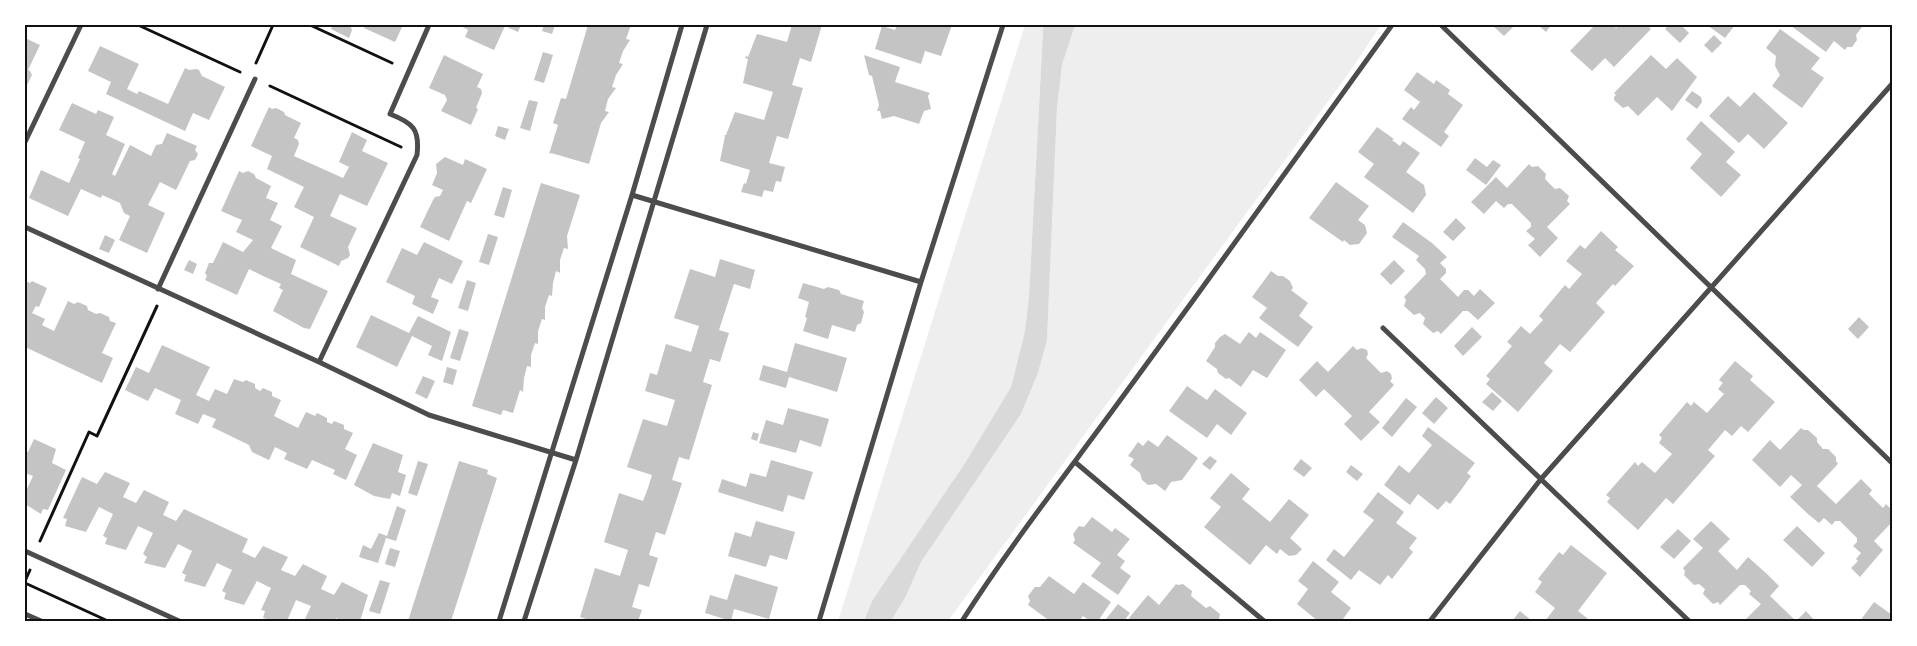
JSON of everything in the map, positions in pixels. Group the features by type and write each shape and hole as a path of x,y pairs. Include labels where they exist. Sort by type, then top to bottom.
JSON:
{"street":[{"path":"25,142 81,25"},
{"path":"319,362 417,155 416,132 409,121 390,114 429,25"},
{"path":"499,621 553,453 682,25"},
{"path":"524,621 576,460 652,202 707,25"},
{"path":"819,621 921,282 1003,25"},
{"path":"962,621 1031,519 1075,462 1304,149 1392,25"},
{"path":"1441,25 1892,463"},
{"path":"160,290 252,78"},
{"path":"1430,621 1541,479 1713,288 1892,84"},
{"path":"632,195 921,282"},
{"path":"25,227 319,362 429,415 576,460"},
{"path":"1383,328 1689,621"},
{"path":"1075,462 1264,621"},
{"path":"25,551 179,621"},
{"path":"25,614 41,621"}],"path":[{"path":"138,25 417,155"},
{"path":"252,78 273,25"},
{"path":"310,25 409,71"},
{"path":"34,555 89,432 97,436 160,290"},
{"path":"25,583 108,621"}],"shaded area":[{"path":"1025,25 1044,25 1029,296 1025,331 1011,387 965,463 872,601 864,621 838,621"},
{"path":"1044,25 1075,25 1062,65 1057,108 1047,340 1038,373 1021,414 921,562 906,596 891,621 864,621 872,601 965,463 1011,387 1025,331 1029,296"},
{"path":"1075,25 1381,25 1348,74 948,621 891,621 906,596 921,562 1021,414 1038,373 1047,340 1057,108 1062,65"}],"building":[{"path":"333,25 350,25 352,30 349,38 331,29"},
{"path":"366,25 403,25 395,42 364,28"},
{"path":"459,25 521,25 518,32 505,26 494,50 465,37 468,30"},
{"path":"544,25 555,25 552,34 542,31"},
{"path":"588,25 631,25 626,39 630,40 623,51 619,63 623,64 616,75 612,87 616,88 608,99 605,111 609,112 601,123 589,164 549,154 558,125 553,123 561,98 566,99"},
{"path":"792,25 822,25 811,62 800,58 792,85 803,88 788,139 777,136 769,163 785,167 781,182 776,181 773,192 764,190 762,197 741,192 744,183 746,184 750,170 720,161 725,136 723,136 726,135 735,112 764,120 773,92 743,83 748,59 745,58 746,56 748,57 757,34 787,42"},
{"path":"897,25 952,25 941,56 925,51 921,64 875,49 882,26 895,30"},
{"path":"1492,25 1515,25 1504,36"},
{"path":"1538,25 1551,25 1546,32"},
{"path":"1595,25 1613,25 1616,28 1620,25 1647,25 1651,29 1614,67 1605,58 1592,71 1570,51"},
{"path":"1669,25 1681,25 1689,33 1680,43 1665,29"},
{"path":"1707,25 1735,25 1725,38"},
{"path":"1790,25 1859,25 1862,27 1856,35 1857,40 1852,47 1847,47 1845,50 1834,41 1826,52"},
{"path":"1780,29 1820,58 1811,69 1824,78 1802,108 1772,86 1780,75 1775,66 1776,56 1766,48"},
{"path":"1714,35 1722,43 1712,53 1704,45"},
{"path":"25,38 40,45 28,70 32,75 25,89"},
{"path":"100,46 139,64 127,89 137,94 139,91 168,104 185,68 199,70 202,76 225,87 209,120 193,113 185,131 106,94 111,82 88,71"},
{"path":"543,52 553,55 544,83 534,80"},
{"path":"444,55 483,74 477,87 481,89 482,93 471,125 441,111 447,100 445,95 429,88"},
{"path":"864,55 900,67 895,82 930,93 928,96 931,109 924,111 919,124 894,116 882,119 880,111 877,111 879,105 872,76 869,75"},
{"path":"1651,55 1666,69 1677,58 1697,77 1672,111 1657,97 1638,116 1628,106 1623,108 1614,100 1616,95 1614,93"},
{"path":"1417,72 1434,84 1436,80 1450,90 1448,94 1463,105 1444,132 1449,136 1441,147 1402,119 1411,107 1414,110 1420,102 1404,90"},
{"path":"1692,91 1701,97 1702,102 1697,109 1685,100"},
{"path":"1754,92 1788,123 1764,149 1748,134 1739,143 1709,116 1728,96 1740,107"},
{"path":"529,100 538,102 530,131 520,128"},
{"path":"72,103 96,114 98,110 114,117 106,135 125,144 112,174 115,176 130,145 151,156 156,145 162,144 167,133 197,146 195,150 198,154 195,160 190,161 176,190 160,182 148,205 165,213 147,253 119,240 130,216 124,213 120,203 102,195 101,198 81,189 68,216 29,198 41,170 69,183 80,159 78,158 85,142 59,130"},
{"path":"269,107 284,112 285,115 301,123 294,138 298,140 299,144 294,156 343,178 349,167 339,162 352,132 367,140 362,151 388,163 367,206 340,194 330,216 357,228 348,247 350,255 341,261 339,266 300,247 314,217 294,207 304,187 267,169 272,156 251,146"},
{"path":"1701,121 1735,152 1726,162 1741,175 1721,197 1690,168 1702,154 1686,139"},
{"path":"498,126 509,129 505,140 495,136"},
{"path":"1377,127 1394,139 1392,140 1400,146 1403,141 1420,153 1406,172 1424,185 1426,195 1413,213 1364,177 1374,164 1358,152"},
{"path":"445,157 463,165 465,159 487,169 471,203 467,201 449,241 420,227 433,200 435,197 440,196 443,190 432,185 437,173 436,164"},
{"path":"1475,158 1487,167 1493,160 1501,165 1486,185 1466,170"},
{"path":"1529,164 1532,167 1538,166 1546,174 1545,179 1555,189 1560,188 1569,196 1567,201 1570,204 1547,227 1558,238 1540,257 1528,245 1535,239 1526,231 1531,227 1531,223 1512,204 1508,204 1504,208 1496,201 1484,214 1471,202 1496,177 1507,188"},
{"path":"239,171 243,173 248,171 271,186 266,198 278,203 270,220 282,226 271,248 296,260 291,274 328,291 310,329 304,328 273,311 283,290 279,288 281,284 249,269 237,295 205,280 207,276 205,273 209,263 213,263 223,242 243,252 253,240 236,232 242,220 221,211"},
{"path":"1336,182 1369,206 1358,220 1365,225 1367,233 1359,244 1350,245 1344,240 1343,242 1309,218"},
{"path":"541,183 580,195 567,236 568,249 564,248 560,260 560,273 556,271 552,296 549,295 545,307 545,320 542,319 538,331 538,344 535,343 531,355 531,367 527,366 523,392 520,390 513,413 503,410 501,415 472,406"},
{"path":"503,187 512,190 504,218 494,215"},
{"path":"1456,218 1466,228 1453,241 1443,232"},
{"path":"1403,222 1432,243 1447,257 1440,263 1446,269 1446,273 1440,279 1458,297 1464,290 1468,290 1474,296 1480,289 1495,303 1478,320 1468,311 1463,311 1441,334 1438,331 1433,333 1423,324 1425,318 1420,313 1414,315 1404,306 1406,300 1404,297 1426,274 1425,269 1416,260 1419,256 1392,237"},
{"path":"1601,231 1618,247 1615,250 1634,266 1615,286 1613,284 1596,303 1605,312 1570,352 1560,344 1544,363 1553,371 1518,412 1486,384 1490,379 1486,376 1512,346 1507,342 1521,326 1530,334 1543,320 1539,316 1565,285 1569,289 1582,274 1566,261 1580,245 1585,249"},
{"path":"488,234 498,237 489,265 479,262"},
{"path":"105,235 115,240 109,253 99,249"},
{"path":"424,242 463,261 452,284 439,278 431,297 439,300 433,314 412,304 415,296 386,282 402,248 417,255"},
{"path":"720,259 755,270 750,289 734,284 719,330 729,333 720,362 710,359 703,382 712,385 689,460 679,457 672,480 682,483 665,535 656,532 649,555 658,558 649,587 639,584 632,607 642,610 638,621 592,621 580,617 595,568 620,576 628,550 604,542 619,493 643,501 648,488 652,475 627,467 643,419 667,426 675,400 645,391 650,373 657,375 666,344 691,352 699,326 674,318 690,269 715,277"},
{"path":"189,260 197,264 193,274 184,270"},
{"path":"1394,260 1405,271 1391,285 1380,274"},
{"path":"1271,271 1290,281 1293,288 1291,290 1308,303 1299,316 1313,327 1298,347 1259,318 1267,308 1252,297"},
{"path":"467,280 476,283 468,311 458,308"},
{"path":"25,281 30,283 32,281 47,288 39,307 36,306 32,313 45,319 42,325 54,331 68,301 74,304 78,302 87,306 88,310 109,317 110,321 116,323 102,353 113,358 102,383 25,347"},
{"path":"803,283 824,289 828,287 839,290 841,294 864,301 861,323 857,325 855,332 832,325 828,339 803,331 809,302 798,298"},
{"path":"371,315 409,333 418,316 451,332 442,361 428,355 432,346 412,336 397,367 356,347"},
{"path":"1859,317 1869,327 1858,339 1848,329"},
{"path":"1472,327 1482,337 1463,356 1454,346"},
{"path":"459,329 469,332 460,361 450,358"},
{"path":"1249,332 1256,338 1260,332 1286,350 1267,378 1253,370 1241,387 1229,378 1226,379 1206,361 1220,337 1225,334 1240,344"},
{"path":"795,343 847,358 837,392 789,377 786,388 759,380 763,365 787,372"},
{"path":"162,345 210,367 196,395 209,401 215,389 227,394 234,379 243,382 246,380 255,384 255,388 260,391 263,388 272,392 272,396 281,400 274,416 298,428 306,412 315,416 317,413 327,418 327,422 332,424 334,421 344,425 344,429 353,433 345,449 357,455 346,480 333,474 335,470 312,460 307,469 284,459 287,453 275,447 269,460 252,452 249,445 212,427 216,419 203,414 198,424 175,414 181,400 155,388 148,401 125,390 136,367 149,373"},
{"path":"1353,346 1357,350 1362,348 1367,350 1366,358 1381,373 1387,371 1391,374 1392,379 1390,381 1394,385 1369,412 1380,422 1361,441 1344,424 1352,416 1324,389 1316,397 1299,380 1317,361 1328,372"},
{"path":"1735,361 1753,376 1750,380 1775,402 1748,432 1741,426 1732,436 1725,430 1708,450 1715,456 1673,504 1666,498 1638,530 1607,502 1610,498 1606,495 1635,462 1638,466 1642,462 1655,473 1672,454 1659,443 1662,438 1659,435 1687,402 1691,406 1694,402 1707,413 1724,394 1718,389 1723,383 1719,380"},
{"path":"447,367 457,370 453,385 443,382"},
{"path":"423,376 435,381 427,399 415,393"},
{"path":"1187,386 1207,400 1215,389 1247,413 1231,435 1217,424 1207,438 1169,411"},
{"path":"1492,392 1502,401 1493,411 1482,402"},
{"path":"1436,397 1448,408 1434,424 1422,413"},
{"path":"1406,398 1417,407 1392,437 1382,428"},
{"path":"788,408 829,419 821,447 800,440 796,453 759,443 766,420 783,425"},
{"path":"1428,427 1475,463 1467,473 1471,476 1450,504 1446,501 1438,510 1418,494 1410,505 1384,485 1399,465 1409,473 1432,445 1422,436"},
{"path":"1801,428 1808,430 1817,438 1817,442 1823,449 1828,449 1836,457 1838,464 1817,486 1836,504 1861,479 1872,490 1869,494 1883,508 1886,504 1892,510 1892,522 1874,541 1883,550 1860,577 1851,568 1858,561 1856,559 1861,553 1853,546 1857,542 1857,538 1840,521 1835,521 1832,525 1824,518 1819,523 1790,497 1802,485 1791,475 1780,487 1752,460 1770,440 1780,450"},
{"path":"753,432 759,434 757,441 751,439"},
{"path":"1167,435 1198,458 1182,480 1171,482 1165,491 1156,484 1148,485 1142,480 1140,473 1130,465 1134,459 1128,456 1138,442 1143,446 1148,440 1158,447"},
{"path":"34,439 56,449 52,463 66,470 48,510 43,509 41,514 25,504 25,493 33,476 25,473 25,451 28,452"},
{"path":"373,443 403,455 398,472 406,475 400,496 392,493 390,499 374,496 354,485"},
{"path":"1210,456 1217,461 1210,470 1202,464"},
{"path":"1301,459 1312,468 1304,477 1293,469"},
{"path":"771,460 813,472 804,500 788,495 783,512 718,492 722,479 746,487 750,473 766,477"},
{"path":"418,461 428,464 417,496 408,493"},
{"path":"459,461 488,470 487,474 497,478 451,621 408,621"},
{"path":"1351,465 1363,474 1357,481 1346,472"},
{"path":"105,472 130,483 123,497 136,503 144,490 169,502 163,515 176,521 184,509 248,539 242,552 255,558 263,546 288,557 281,570 295,576 303,564 327,576 321,589 334,595 342,582 368,595 360,621 342,621 336,618 335,621 304,621 311,606 296,600 287,621 263,618 265,611 261,610 271,588 257,581 244,605 224,599 226,593 222,591 232,570 217,563 205,587 184,581 186,575 182,573 192,551 178,544 165,568 144,563 147,557 143,554 153,533 138,526 126,550 105,544 107,538 103,536 113,514 99,507 86,532 65,526 67,519 63,518 82,477 97,484"},
{"path":"1231,473 1250,489 1242,499 1270,522 1289,499 1309,515 1290,538 1302,549 1296,555 1289,556 1280,549 1277,554 1266,545 1250,565 1204,527 1221,507 1210,498"},
{"path":"1378,492 1404,512 1396,523 1417,538 1409,548 1413,552 1392,579 1388,575 1380,585 1359,570 1351,580 1326,560 1334,549 1344,557 1374,520 1363,512"},
{"path":"397,506 406,510 396,541 386,538 378,563 359,557 363,545 371,549 379,533 387,536"},
{"path":"1092,517 1112,532 1115,528 1130,539 1117,555 1125,561 1120,568 1131,576 1118,595 1091,576 1101,563 1073,543 1075,540 1073,534 1079,526 1084,527"},
{"path":"756,521 795,532 787,560 770,555 766,567 728,556 735,532 751,537"},
{"path":"1711,521 1730,539 1718,551 1737,570 1748,557 1779,586 1770,596 1796,621 1744,621 1761,604 1749,594 1751,591 1745,585 1740,585 1720,605 1718,602 1713,604 1703,594 1705,589 1699,584 1694,585 1684,575 1685,571 1683,568 1703,548 1693,539"},
{"path":"1797,526 1825,553 1812,567 1783,540"},
{"path":"1678,529 1691,541 1674,559 1660,547"},
{"path":"1571,545 1607,573 1578,611 1588,619 1587,621 1545,621 1555,608 1535,592 1542,582 1538,579 1559,552 1563,555"},
{"path":"390,548 400,551 395,567 385,564"},
{"path":"1313,561 1339,582 1331,592 1351,608 1343,619 1345,621 1318,621 1297,604 1308,589 1298,581"},
{"path":"735,574 778,587 769,619 734,609 731,621 705,613 710,595 727,600"},
{"path":"1049,576 1074,594 1083,582 1111,602 1098,621 1090,621 1083,616 1079,621 1050,621 1028,605 1030,601 1028,596 1035,587 1040,587"},
{"path":"380,580 390,583 380,614 369,611"},
{"path":"1176,584 1183,584 1192,591 1191,596 1206,608 1210,606 1220,614 1219,619 1221,621 1133,621 1129,618 1148,595 1159,605"},
{"path":"1874,602 1892,615 1892,621 1860,621"},
{"path":"1118,604 1130,613 1124,621 1109,621 1106,619"},
{"path":"1520,611 1532,621 1512,621"},
{"path":"1806,611 1815,621 1796,621"}]}
